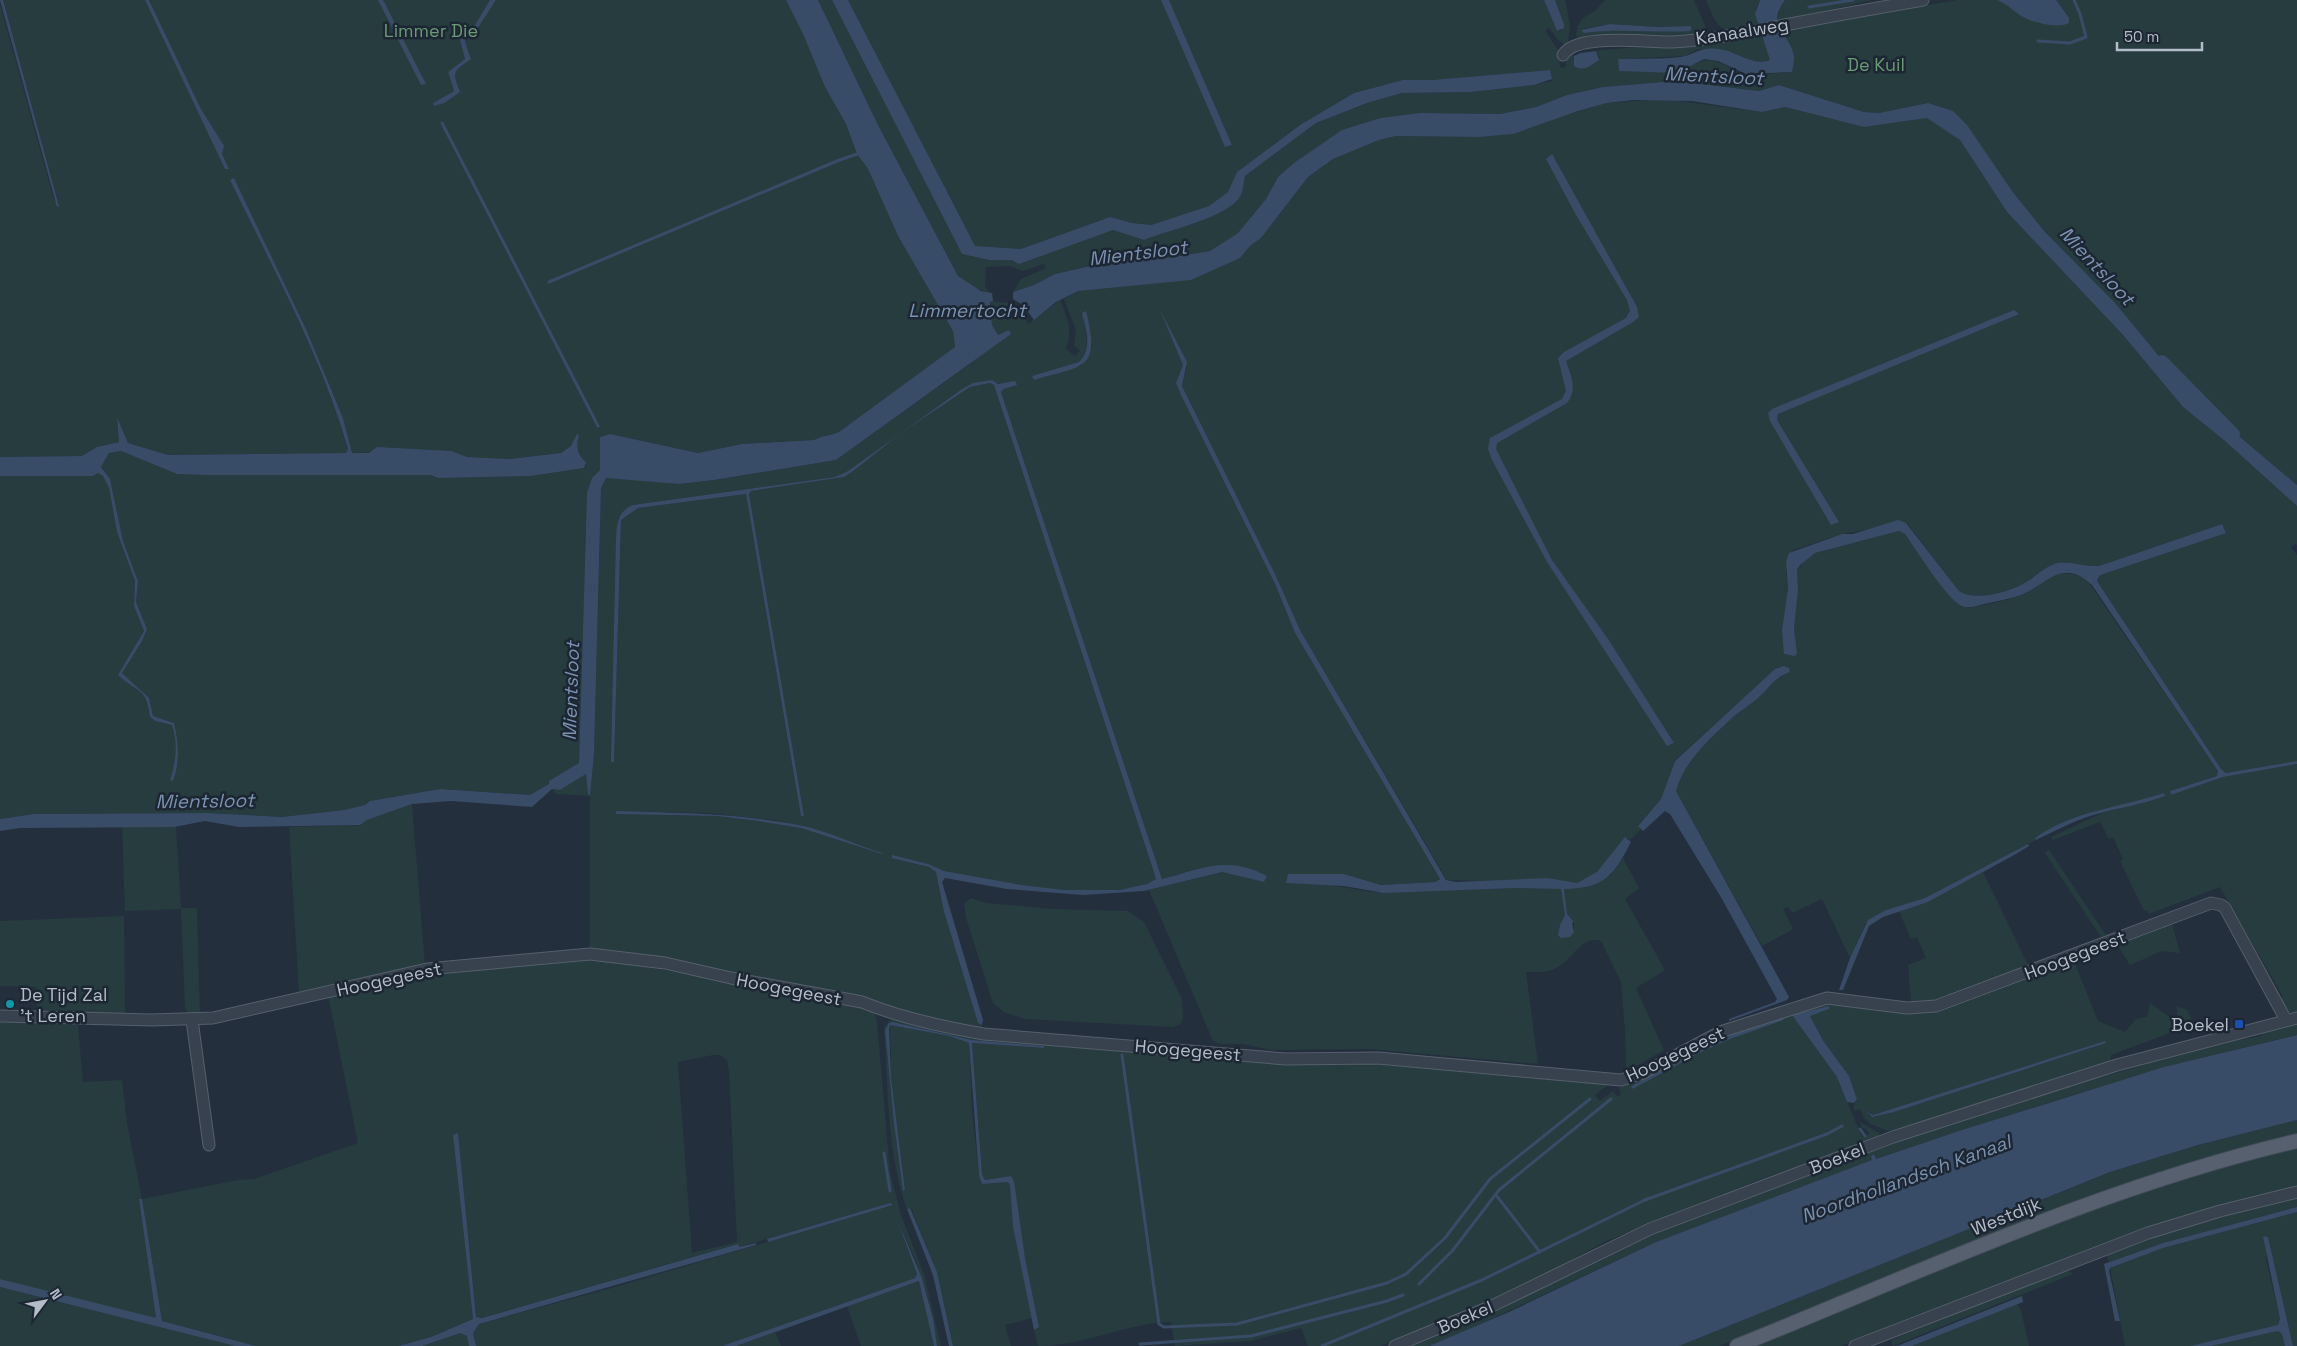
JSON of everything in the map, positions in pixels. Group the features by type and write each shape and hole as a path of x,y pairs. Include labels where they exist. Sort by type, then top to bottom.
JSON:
{"main road":[{"name":"Westdijk","path":"1737,1346 2088,1204 2250,1152 2297,1141"}],"street":[{"name":"Kanaalweg","path":"1563,56 1569,48 1607,40 1671,42 1754,31 1923,0"},
{"name":"Hoogegeest","path":"0,1016 192,1020 249,1010 428,968 600,954 665,963 731,978 862,1002 879,1009 950,1028 984,1034 1286,1059 1378,1058 1621,1080 1643,1073 1720,1032 1787,1010 1832,998 1907,1008 1936,1006 2211,904 2221,905 2225,908 2291,1019"},
{"name":"Boekel","path":"1394,1346 1492,1306 1650,1228 1893,1137 2118,1065 2291,1019"},
{"path":"192,1020 208,1145"},
{"path":"1855,1346 2071,1261 2148,1234 2220,1211 2297,1192"}],"green space":[{"name":"Limmer Die","path":"3,0 145,0 222,154 223,146 201,109 149,0 490,0 475,25 460,40 465,59 448,72 454,91 433,103 434,106 459,92 455,80 456,72 471,59 465,42 466,38 476,31 496,0 786,0 803,34 825,87 846,124 857,154 868,169 898,236 953,331 955,348 839,432 814,440 742,444 698,453 610,434 600,437 600,470 592,478 587,494 579,763 530,795 440,789 370,801 365,805 344,810 282,817 208,813 34,814 0,819 0,476 93,476 98,473 103,476 109,488 117,532 135,581 134,606 144,631 119,675 143,695 150,717 155,721 172,725 176,752 171,779 178,759 174,723 153,716 149,698 122,673 147,629 136,602 138,580 123,541 110,479 101,467 109,453 121,451 177,474 204,475 431,475 438,478 531,476 584,468 586,465 578,447 579,435 571,446 561,453 510,459 467,457 450,451 352,453 343,418 306,329 234,178 230,180 310,346 337,415 348,450 346,453 168,455 128,443 117,417 119,442 97,447 82,456 0,457 0,4 53,196 59,205"},
{"name":"De Kuil","path":"818,0 832,0 962,254 989,260 1012,260 1113,230 1144,240 1166,231 1197,223 1241,195 1245,176 1316,123 1367,103 1402,93 1470,92 1534,85 1552,81 1550,70 1432,80 1403,80 1354,93 1300,125 1237,172 1229,192 1209,206 1151,225 1132,223 1110,217 1021,249 974,246 848,0 1161,0 1225,147 1232,145 1169,0 1544,0 1557,31 1560,31 1564,24 1555,0 1565,0 1570,25 1568,43 1566,45 1558,40 1549,28 1545,30 1559,52 1560,68 1566,67 1566,59 1570,52 1574,56 1573,60 1600,58 1596,51 1761,34 1771,57 1770,60 1763,62 1750,60 1721,49 1698,49 1685,56 1618,59 1619,71 1695,64 1710,60 1717,61 1741,73 1759,74 1792,72 1778,30 1958,0 2297,0 2297,485 2215,416 2045,232 1981,148 1928,103 1879,113 1864,112 1779,85 1759,91 1675,81 1603,87 1567,95 1536,107 1500,114 1420,113 1278,177 1266,199 1238,233 1210,251 1167,258 1108,262 1055,274 1034,285 1013,292 1021,279 1046,268 1044,264 1022,271 1010,266 986,267 985,286 990,293 973,287 958,276 878,125"},
{"path":"1605,0 1694,0 1706,28 1696,36 1579,40 1576,35 1578,25 1583,18 1596,10","holes":["1610,24 1657,27 1691,26 1692,28 1690,31 1614,30 1584,33 1582,29"]},
{"path":"1706,0 1760,0 1756,8 1758,26 1729,30 1724,28 1715,20"},
{"path":"1785,0 1872,0 1777,22 1780,7"},
{"path":"1664,99 1762,112 1785,107 1864,127 1927,118 1960,140 2007,212 2123,335 2183,407 2225,441 2297,506 2297,545 2295,544 2291,547 2297,555 2297,761 2226,773 2221,769 2097,581 2099,576 2222,524 2099,566 2066,563 2053,564 2021,585 2003,592 1984,596 1975,596 1959,591 1907,523 1842,534 1793,550 1786,570 1788,588 1782,630 1797,653 1794,629 1798,590 1797,570 1807,558 1815,553 1899,531 1905,534 1947,592 1968,608 2021,595 2059,574 2067,573 2087,580 2218,771 2217,776 2170,791 2171,795 2223,777 2297,764 2297,1013 2287,1012 2278,999 2283,997 2220,887 2149,914 2147,910 2144,911 2120,861 2123,859 2113,837 2109,839 2100,822 2053,840 2051,837 2102,813 2165,796 2091,813 2036,838 2036,840 1925,898 1886,910 1866,923 1850,958 1822,899 1792,913 1788,907 1783,909 1793,929 1762,946 1676,791 1691,760 1707,742 1777,680 1790,672 1778,667 1675,760 1661,799 1638,825 1641,829 1630,840 1628,838 1597,873 1577,883 1447,880 1300,630 1276,576 1182,386 1187,367 1179,354 1183,366 1177,381 1181,395 1276,586 1295,633 1440,879 1436,882 1381,885 1344,874 1331,885 1371,892 1515,888 1561,889 1565,915 1558,935 1574,931 1574,922 1567,914 1563,889 1610,876 1623,858 1639,888 1625,899 1665,970 1636,988 1664,1050 1635,1067 1626,1068 1621,982 1601,941 1594,940 1583,944 1554,969 1543,972 1526,972 1538,1064 1369,1049 1271,1050 1243,1044 1220,1044 1213,1041 1149,890 1222,872 1264,882 1267,876 1241,867 1215,866 1188,871 1162,879 1001,392 1004,389 1017,385 991,383 994,385 1156,880 1133,887 1108,891 1051,889 930,867 936,872 944,912 978,1023 982,1025 980,1027 916,1017 590,951 590,796 556,794 552,789 560,790 586,774 588,794 590,795 594,754 601,488 606,477 679,484 836,460 973,362 1009,330 998,335 992,325 990,301 1011,303 1025,317 1028,324 1060,300 1067,318 1069,330 1068,342 1065,348 1075,356 1080,351 1074,346 1076,330 1064,299 1078,291 1116,287 1240,258 1250,246 1261,238 1308,177 1333,159 1379,140 1396,136 1479,137 1513,134 1549,120 1607,103","holes":["1082,313 1092,346 1082,365 1034,380 1033,376 1079,362 1083,357 1086,351 1087,339","991,383 970,387 901,433 844,477 750,491 804,816 801,816 746,494 638,508 621,520 614,762 611,758 618,519 633,505 835,477 848,471 962,389 976,384","617,811 708,813 774,820 812,829 882,854 801,828 758,821 717,816 616,814"]},
{"path":"412,804 425,965 299,994 289,827 360,825 366,820"},
{"path":"122,827 176,827 181,908 197,908 200,1014 189,1014 185,1008 181,909 125,911"},
{"path":"2049,850 2106,935 2101,937 2045,853"},
{"path":"1983,872 2029,967 1933,1003 1915,1005 1911,1001 1908,965 1926,958 1917,937 1911,939 1899,911 1928,902"},
{"path":"971,898 986,903 1054,909 1128,911 1144,922 1182,999 1183,1019 1180,1024 1173,1027 1025,1019 1004,1012 993,1003 966,918 964,904"},
{"path":"124,916 125,1014 37,1010 36,987 0,986 0,921"},
{"path":"2171,921 2180,953 2162,951 2130,965 2117,944"},
{"path":"594,959 721,979 865,1007 874,1011 877,1021 890,1172 901,1215 924,1274 941,1346 937,1346 927,1294 916,1261 897,1219 917,1274 915,1278 722,1346 476,1346 473,1333 479,1324 615,1287 893,1205 890,1203 739,1247 737,1244 482,1318 476,1316 458,1134 453,1135 473,1319 431,1337 398,1346 256,1346 162,1321 142,1199 238,1180 254,1179 358,1143 328,995 416,975","holes":["720,1055 727,1060 729,1073 737,1242 692,1253 678,1062"]},
{"path":"2074,961 2098,1021 2125,1032 2136,1019 2147,1017 2150,1003 2171,1018 2177,1016 2177,1006 2187,1010 2194,1024 2111,1055 2111,1062 1967,1109 1888,1131 1871,1124 1865,1119 1860,1109 1854,1111 1853,1107 1857,1099 1849,1076 1824,1042 1810,1015 1829,1009 1792,1015 1837,1077 1862,1137 1869,1134 1866,1129 1862,1128 1860,1122 1879,1133 1879,1136 1769,1176 1606,1241 1514,1291 1380,1346 1308,1346 1301,1328 1250,1341 1175,1346 1171,1322 1138,1326 1072,1342 1038,1346 1034,1330 1039,1327 1011,1176 985,1180 982,1174 972,1043 1044,1048 1044,1046 972,1040 893,1022 889,1023 885,1030 903,1191 905,1190 891,1077 890,1025 949,1036 969,1043 972,1110 979,1176 982,1184 1008,1182 1010,1186 1013,1227 1032,1318 1005,1325 1011,1346 953,1346 937,1272 911,1208 907,1209 900,1188 892,1143 884,1028 890,1020 897,1018 963,1034 1360,1060 1608,1082 1608,1085 1595,1095 1600,1101 1613,1091 1618,1097 1621,1094 1619,1088 1732,1032 1831,1002 1883,1009 1975,997","holes":["2106,1043 1894,1112 1872,1117 1868,1115 1868,1111 1873,1115"]},
{"path":"0,1021 78,1025 83,1082 122,1080 127,1123 142,1199 139,1199 156,1319 0,1279"},
{"path":"2297,1024 2297,1035 2137,1076 1980,1124 1876,1159 1874,1154 1871,1156 1873,1160 1656,1242 1468,1330 1429,1346 1411,1346 1640,1239 1813,1172 1954,1123 2096,1079 2239,1038 2241,1040 2260,1036 2264,1032"},
{"path":"2297,1120 2297,1136 1854,1293 1719,1346 1679,1346 2110,1172 2198,1145"},
{"path":"2297,1148 2297,1188 2216,1206 2147,1228 1841,1346 1749,1346 2066,1218 2196,1173"},
{"path":"2297,1196 2297,1207 2163,1243 2109,1262 2106,1253 2177,1228"},
{"path":"2297,1212 2297,1346 2293,1346 2268,1237 2266,1259 2280,1319 2278,1326 2190,1346 2125,1346 2110,1268 2163,1248"},
{"path":"2067,1269 2073,1274 1893,1346 1891,1340 2018,1287"},
{"path":"920,1281 934,1346 861,1346 847,1306"},
{"path":"0,1287 235,1346 0,1346"},
{"path":"2017,1304 2021,1310 2029,1346 1912,1346"},
{"path":"2278,1331 2282,1334 2285,1346 2211,1346"},
{"path":"775,1332 781,1346 736,1346"},
{"path":"462,1333 467,1336 469,1346 422,1346"}],"water":[{"path":"0,0 3,0 59,206 57,207"},
{"path":"145,0 149,0 201,109 224,146 222,154 229,169 225,169"},
{"path":"378,0 383,0 426,84 421,85"},
{"path":"490,0 496,0 476,31 466,38 465,42 471,59 456,72 455,76 460,92 444,103 434,106 433,103 454,91 448,72 465,59 460,40 475,25"},
{"name":"Limmertocht","path":"786,0 818,0 878,125 958,276 981,291 992,293 993,301 990,302 992,325 998,335 1009,330 1011,334 836,460 679,484 606,478 601,488 594,754 590,796 588,794 586,774 560,790 552,789 532,807 451,801 412,804 367,820 360,825 239,827 205,821 174,827 20,828 0,831 0,819 34,814 208,813 282,817 344,810 365,805 370,801 440,789 530,795 579,763 587,493 592,478 600,470 600,437 610,434 698,453 742,444 814,440 839,432 955,347 953,331 898,236 868,169 857,154 846,124 825,87 803,34"},
{"path":"832,0 848,0 975,246 1021,249 1110,217 1132,223 1151,225 1209,206 1228,192 1237,172 1300,125 1354,93 1403,80 1432,80 1550,70 1552,79 1534,85 1470,92 1402,93 1367,103 1316,123 1245,176 1241,195 1234,203 1211,217 1144,240 1113,230 1019,264 1012,260 989,260 962,254"},
{"path":"1161,0 1169,0 1232,145 1225,147"},
{"path":"1544,0 1555,0 1564,28 1557,31"},
{"path":"1760,0 1785,0 1777,18 1780,30 1792,49 1794,57 1792,72 1746,74 1718,61 1704,59 1677,73 1619,71 1618,59 1678,57 1707,49 1724,50 1751,60 1764,62 1770,60 1755,14"},
{"path":"1997,0 2056,0 2069,18 2069,23 2052,25 2033,21 2023,17"},
{"path":"1610,24 1657,27 1690,26 1692,28 1690,31 1610,31 1584,33 1581,30"},
{"path":"1596,51 1599,60 1587,68 1574,66 1574,56"},
{"path":"1675,81 1759,91 1779,85 1864,112 1879,113 1928,103 1953,111 1967,125 2012,191 2045,232 2115,303 2168,367 2215,416 2297,485 2297,506 2225,441 2183,407 2123,335 2007,212 1960,140 1927,118 1864,127 1785,107 1762,112 1692,101 1633,100 1607,103 1578,111 1513,134 1479,137 1396,136 1379,140 1333,159 1308,177 1261,238 1250,246 1240,258 1191,280 1078,291 1056,302 1034,320 1023,305 1013,299 1013,292 1034,285 1055,274 1108,262 1167,258 1210,251 1238,233 1266,199 1278,177 1294,163 1342,130 1381,118 1420,113 1500,114 1536,107 1567,95 1603,87"},
{"path":"1552,154 1637,307 1639,317 1566,361 1573,388 1567,403 1497,443 1496,449 1552,560 1608,639 1674,743 1667,746 1547,562 1492,460 1488,449 1490,438 1562,399 1566,391 1558,358 1564,352 1626,318 1630,311 1627,300 1576,215 1546,159"},
{"path":"234,178 306,329 343,418 352,453 369,453 377,447 451,451 467,457 510,459 561,453 571,446 577,434 579,435 579,453 586,462 584,468 531,476 438,478 431,475 204,475 177,474 121,451 109,453 101,467 110,479 123,541 138,581 136,602 147,629 142,641 122,673 149,698 153,716 174,723 178,752 173,781 170,780 174,767 176,745 172,725 155,721 150,717 143,695 118,675 144,631 134,606 135,581 117,532 109,488 103,476 98,473 93,476 0,476 0,457 82,456 97,447 119,442 117,417 128,443 168,455 346,453 348,449 324,380 295,312 230,180"},
{"path":"1160,310 1187,362 1182,386 1276,576 1300,630 1446,880 1456,882 1547,878 1577,883 1597,872 1625,837 1631,842 1619,864 1606,878 1589,886 1564,889 1567,914 1574,922 1572,923 1574,932 1570,937 1561,938 1558,935 1565,915 1561,889 1515,888 1384,893 1344,886 1286,883 1288,874 1344,874 1381,885 1436,882 1440,879 1295,633 1276,586 1181,395 1176,383 1183,365"},
{"path":"2014,310 2019,314 1778,414 1777,420 1839,522 1831,525 1770,421 1768,413 1772,409"},
{"path":"1086,311 1091,345 1089,355 1084,362 1065,371 1034,380 1032,376 1079,362 1083,357 1086,351 1087,339 1082,313"},
{"path":"992,380 998,384 1015,381 1017,385 1004,389 1001,392 1162,879 1202,868 1226,865 1239,866 1267,876 1264,882 1222,872 1144,891 1083,895 1007,889 945,878 942,882 983,1020 982,1025 978,1023 944,912 936,872 929,867 892,858 892,855 928,864 944,871 1022,885 1064,890 1119,890 1147,884 1156,879 994,385 990,383 970,387 901,433 844,477 751,491 749,494 804,816 801,816 746,494 638,508 621,520 614,762 611,762 611,758 616,542 618,520 623,511 633,505 835,477 848,471 962,389 973,383"},
{"path":"1898,520 1906,523 1959,591 1975,596 1984,596 2012,589 2057,563 2099,566 2222,524 2226,533 2106,573 2099,576 2097,581 2221,769 2226,773 2297,761 2297,764 2223,777 2171,795 2170,791 2217,776 2218,771 2092,585 2072,573 2063,573 2055,575 2021,595 1964,607 1949,595 1905,534 1899,531 1815,553 1800,565 1797,570 1798,590 1794,629 1797,653 1795,656 1784,654 1782,630 1788,588 1786,562 1789,553 1842,534 1853,534"},
{"path":"1784,666 1789,668 1790,672 1777,679 1757,699 1732,718 1691,760 1676,791 1789,997 1787,1000 1729,1021 1729,1019 1775,1002 1777,999 1722,899 1670,814 1665,811 1643,831 1638,826 1661,799 1675,761 1775,669"},
{"path":"2164,793 2165,796 2093,815 2071,823 2036,840 2035,838 2049,829 2081,816"},
{"path":"616,811 710,814 756,818 803,826 882,854 801,828 758,821 717,816 616,814"},
{"path":"2028,844 2029,846 2016,854 1928,902 1883,917 1869,926 1843,990 1839,990 1850,958 1868,920 1886,910 1925,898"},
{"path":"1829,1006 1829,1009 1810,1016 1824,1042 1849,1076 1857,1099 1854,1103 1847,1102 1837,1077 1792,1015"},
{"path":"893,1022 972,1040 1044,1046 1044,1048 972,1043 982,1174 985,1180 1011,1176 1014,1181 1025,1258 1039,1327 1034,1330 1013,1227 1010,1186 1008,1182 982,1184 979,1176 969,1043 949,1036 890,1025 891,1077 905,1190 903,1191 885,1030 889,1023"},
{"name":"Noordhollandsch Kanaal","path":"2297,1035 2297,1120 2198,1145 2110,1172 1679,1346 1429,1346 1509,1312 1656,1242 1872,1160 1871,1156 1874,1154 1876,1159 2164,1067"},
{"path":"2105,1041 2106,1043 1894,1112 1872,1117 1866,1111 1873,1115"},
{"path":"458,1133 476,1317 482,1318 738,1244 739,1247 756,1243 756,1245 479,1324 473,1333 476,1346 469,1346 467,1336 461,1333 422,1346 398,1346 431,1337 473,1319 453,1135"},
{"path":"139,1199 142,1199 162,1321 256,1346 235,1346 0,1287 0,1279 156,1318"},
{"path":"890,1203 893,1205 768,1242 767,1239"},
{"path":"2297,1207 2297,1212 2163,1248 2110,1268 2109,1271 2120,1321 2115,1321 2104,1264 2163,1243"},
{"path":"910,1208 937,1272 953,1346 949,1346 933,1275 907,1209"},
{"path":"897,1219 922,1278 933,1319 937,1346 934,1346 919,1281 736,1346 722,1346 915,1278 917,1274"},
{"path":"2263,1236 2268,1237 2293,1346 2285,1346 2282,1334 2278,1331 2211,1346 2190,1346 2278,1325 2280,1319"},
{"path":"2022,1296 2023,1302 1912,1346 1897,1346"}],"waterway":[{"path":"1809,7 1853,0"},
{"path":"2038,41 2070,43 2086,37 2074,0"},
{"path":"442,123 598,426"},
{"path":"549,282 857,154"},
{"name":"Mientsloot","path":"2162,361 2234,434"},
{"path":"1633,1087 1700,1051 1731,1037 1782,1019"},
{"path":"1122,1055 1159,1324 1164,1327 1237,1324 1387,1283 1406,1274 1445,1238 1490,1179 1590,1099"},
{"path":"1419,1284 1453,1250 1499,1190 1611,1099"},
{"path":"1322,1346 1482,1280 1645,1200 1827,1134 1842,1126"},
{"path":"1860,1129 1865,1136"},
{"path":"884,1153 890,1191"},
{"path":"1496,1195 1540,1252"},
{"path":"1140,1344 1251,1336 1387,1301 1403,1295"}],"place":[{"name":"De Tijd Zal 't Leren","path":"10,1004"},
{"name":"Boekel","path":"2239,1024"}]}
